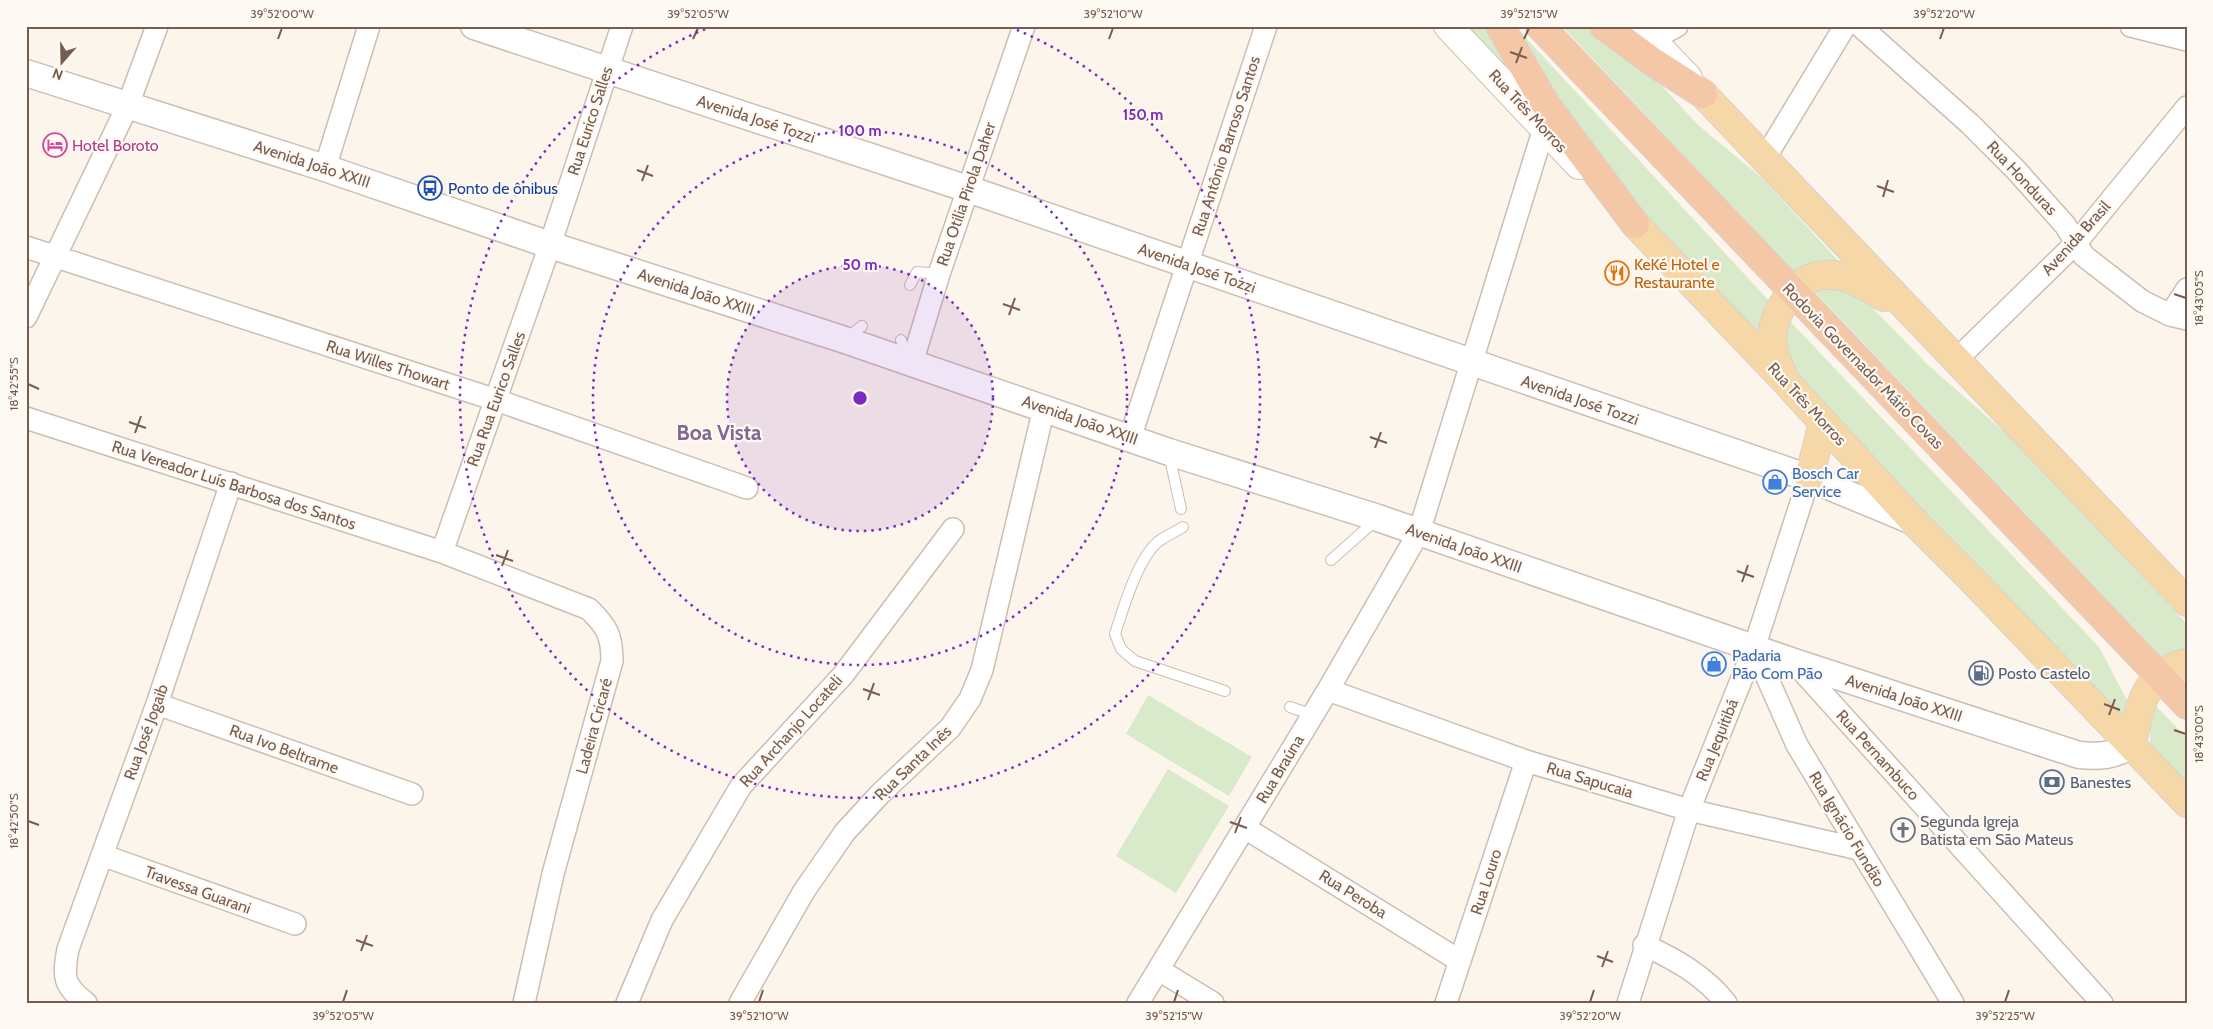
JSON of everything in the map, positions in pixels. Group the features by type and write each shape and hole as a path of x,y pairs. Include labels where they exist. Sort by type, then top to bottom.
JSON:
{"highway":[{"path":"1500,26 1546,105 1634,224"},
{"name":"Rodovia Governador Mário Covas","path":"1540,26 2187,705"},
{"path":"1604,26 1653,62 1703,94"}],"main road":[{"name":"Rua Três Morros","path":"1448,26 1787,383 1915,522 2187,803"},
{"path":"1645,33 1765,158 1907,311 2187,602"},
{"path":"1787,383 1776,362 1772,343 1776,319 1792,291 1808,280 1822,275 1839,276 1872,290 1907,311"},
{"path":"1810,478 1823,423"},
{"path":"2132,745 2142,700 2150,684 2158,675 2187,662"}],"street":[{"path":"26,317 128,105 157,26"},
{"path":"325,168 369,26"},
{"name":"Avenida José Tozzi","path":"474,26 968,189 1810,478 1915,522"},
{"name":"Rua Eurico Salles","path":"550,245 622,26"},
{"name":"Rua Otilia Pirola Daher","path":"907,355 939,274 1024,26"},
{"name":"Rua Antônio Barroso Santos","path":"1130,438 1266,26"},
{"path":"1645,33 1677,26"},
{"path":"1765,158 1845,26"},
{"name":"Rua Honduras","path":"1860,26 1970,124 2065,225 2084,256 2142,301 2178,317"},
{"path":"2131,26 2187,40"},
{"name":"Avenida João XXIII","path":"26,72 325,168 550,245 853,333 1044,408 1169,452 1378,518 1794,662 2078,755 2101,757 2117,754 2132,745"},
{"name":"Avenida Brasil","path":"1956,360 2075,244 2187,107"},
{"name":"Rua Braúna","path":"1138,1003 1328,690 1419,532 1470,362 1544,128"},
{"name":"Rua Rua Eurico Salles","path":"442,552 550,245"},
{"name":"Rua Willes Thowart","path":"26,247 496,400 747,488"},
{"path":"2178,317 2187,289"},
{"name":"Rua Santa Inês","path":"740,1003 804,891 845,832 880,794 950,728 970,699 982,670 1044,408"},
{"name":"Rua Vereador Luís Barbosa dos Santos","path":"26,418 442,552"},
{"name":"Rua Jequitibá","path":"1628,1003 1644,945 1689,810 1754,648 1810,478"},
{"name":"Rua José Jogaib","path":"86,1003 72,992 65,981 64,968 68,949 156,704 231,483"},
{"name":"Rua Archanjo Locateli","path":"627,1003 662,920 741,786 843,675 953,529"},
{"name":"Ladeira Cricaré","path":"442,552 589,609 604,624 612,642 612,661 553,874 524,1003"},
{"name":"Rua Ignácio Fundão","path":"1754,648 1797,745 1953,1003"},
{"name":"Rua Pernambuco","path":"1794,662 2102,1003"},
{"name":"Rua Sapucaia","path":"1328,690 1526,761 1689,810 1859,849"},
{"name":"Rua Ivo Beltrame","path":"156,704 412,794"},
{"name":"Rua Louro","path":"1446,1003 1526,761"},
{"name":"Rua Peroba","path":"1245,828 1460,961"},
{"name":"Travessa Guarani","path":"102,855 295,924"},
{"path":"1644,945 1673,958 1714,987 1726,1003"},
{"path":"1159,970 1213,1003"}],"lane":[{"path":"910,285 917,272 939,274"},
{"path":"1169,452 1182,509"},
{"path":"1331,560 1378,518"},
{"path":"1183,527 1158,542 1148,554 1128,593 1114,634 1121,649 1135,661 1225,691"},
{"path":"1290,707 1313,715"}],"green space":[{"path":"1456,26 1491,26 1551,127"},
{"path":"1515,26 1771,303 1762,320 1759,346 1687,267 1674,245 1603,170 1572,133"},
{"path":"1562,26 1591,26 1651,74 1697,124 1762,178 1844,267 1799,277"},
{"path":"1835,286 1862,297 1929,366 2008,435 2187,624 2187,654 2166,661 1814,291"},
{"path":"1786,317 2099,647 2129,704 2118,722 1790,380 1779,337"},
{"path":"1148,695 1252,757 1229,796 1126,734"},
{"path":"2155,705 2187,738 2187,795 2150,748 2150,716"},
{"path":"1168,769 1229,806 1176,893 1116,856"}],"place":[{"name":"Hotel Boroto","path":"55,145"},
{"name":"Ponto de ônibus","path":"430,188"},
{"name":"KeKé Hotel e Restaurante","path":"1617,273"},
{"name":"Bosch Car Service","path":"1775,482"},
{"name":"Padaria Pão Com Pão","path":"1714,664"},
{"name":"Posto Castelo","path":"1981,673"},
{"name":"Banestes","path":"2052,782"},
{"name":"Segunda Igreja Batista em São Mateus","path":"1903,830"}],"district":[{"name":"Boa Vista","path":"719,432"}]}
